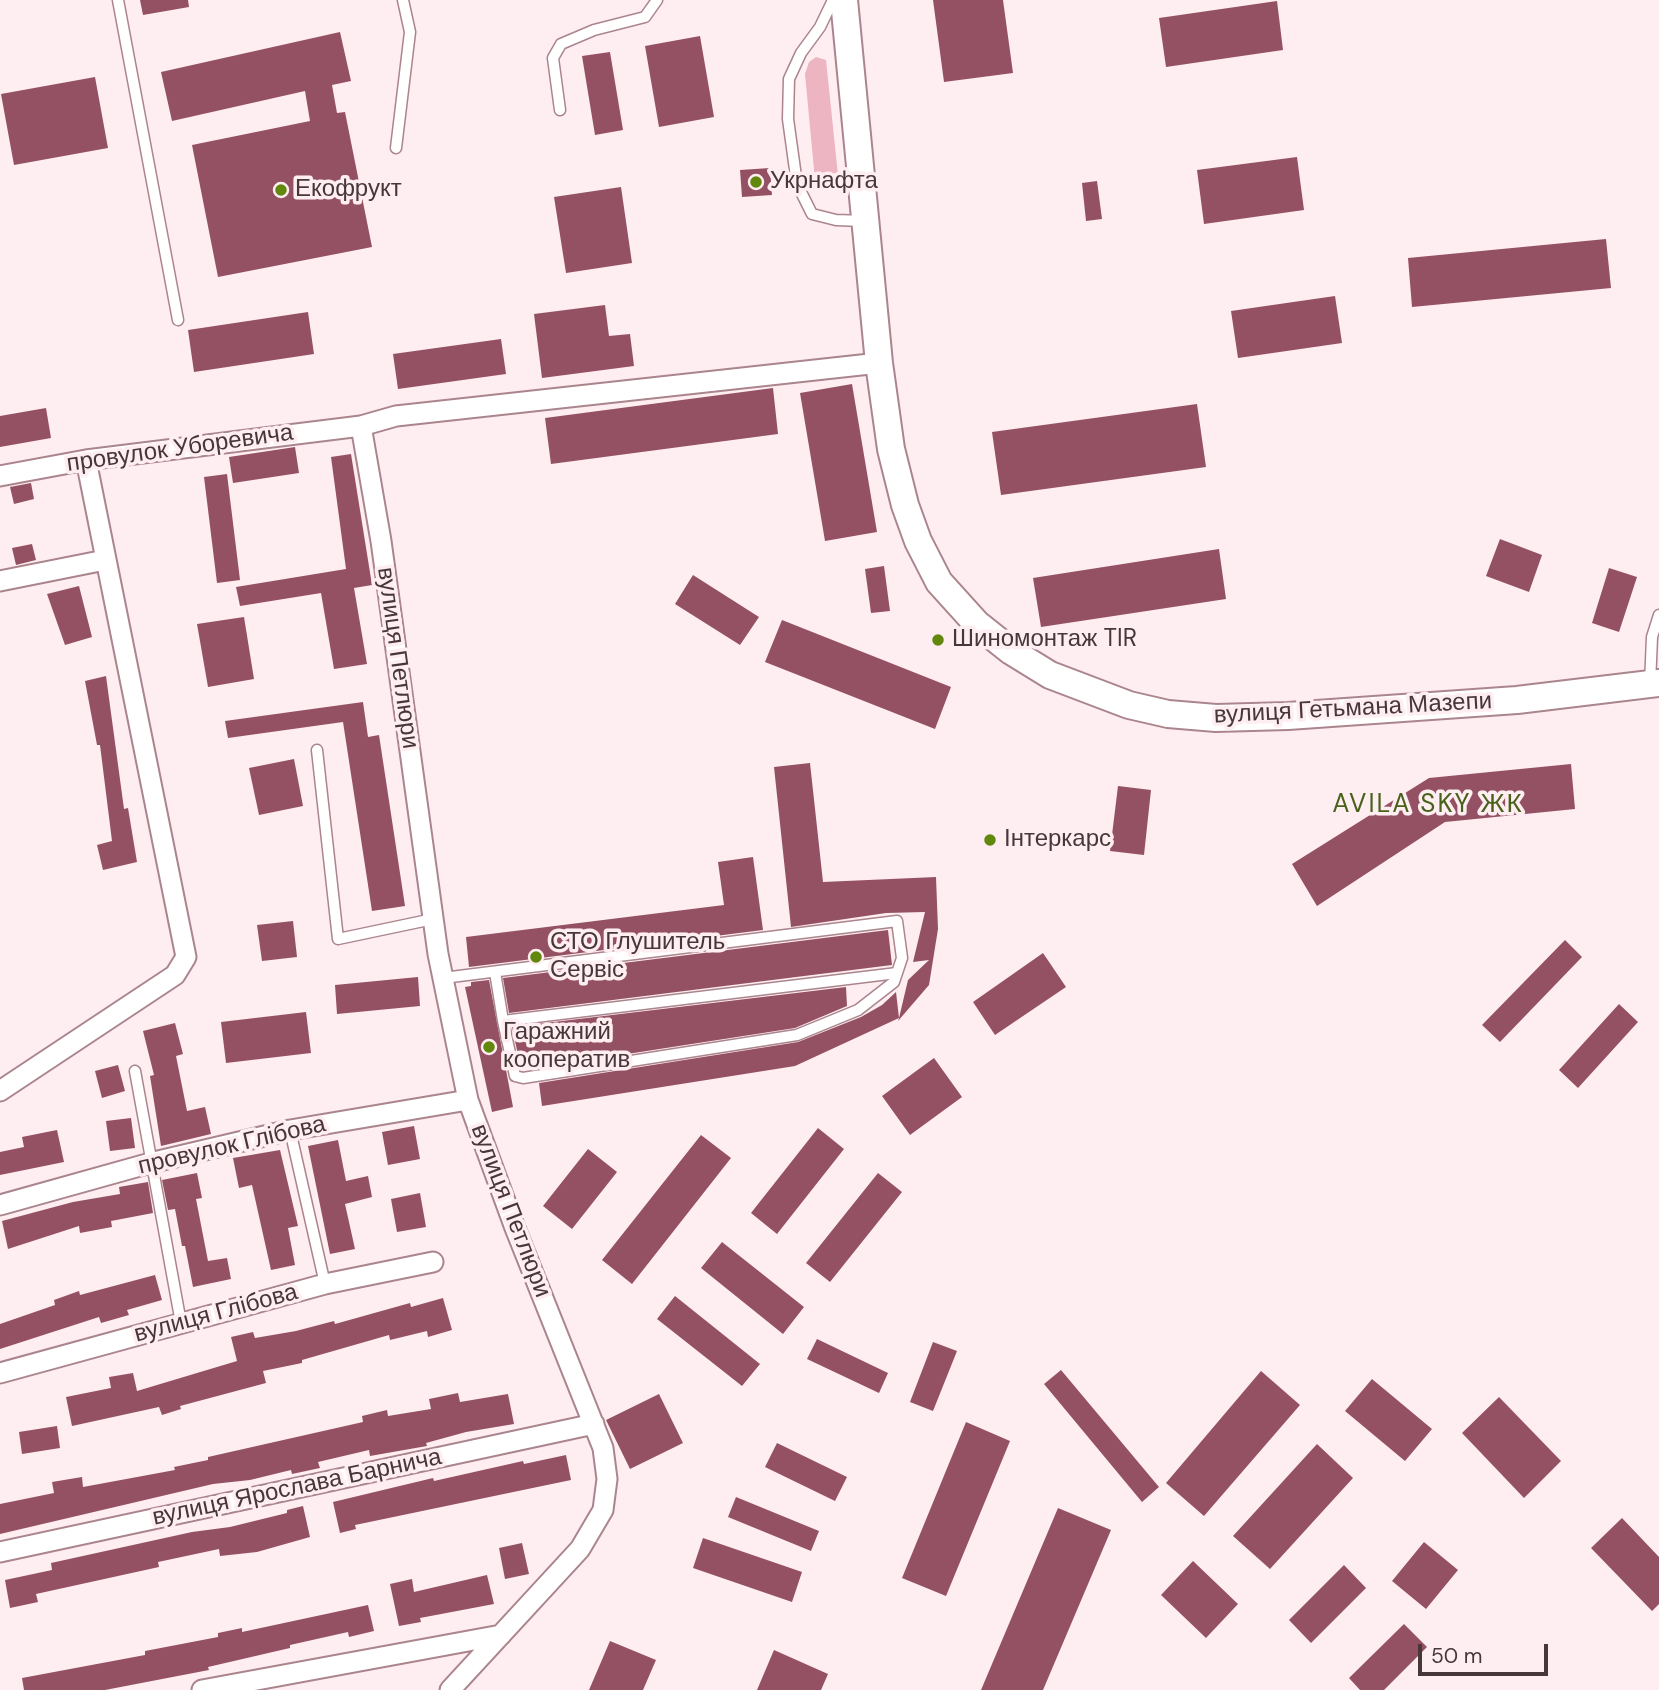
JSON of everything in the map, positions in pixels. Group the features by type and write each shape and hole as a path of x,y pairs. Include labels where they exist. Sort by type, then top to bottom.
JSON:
{"main road":[{"path":"844,0 879,363"},
{"name":"вулиця Гетьмана Мазепи","path":"879,363 891,449 905,505 939,582 977,624 1011,651 1073,685 1142,708 1216,718 1517,700 1655,684"}],"street":[{"path":"362,426 396,416 879,363"},
{"name":"провулок Уборевича","path":"0,476 86,460 362,426"},
{"name":"вулиця Петлюри","path":"362,426 381,541 433,919 468,1100 515,1228 603,1448 607,1479 603,1510 580,1549 450,1690"},
{"path":"0,1091 175,975 186,957 86,460"},
{"path":"0,581 104,560"},
{"name":"провулок Глібова","path":"0,1205 154,1162 290,1130 468,1100"},
{"name":"вулиця Глібова","path":"0,1373 325,1284 433,1262"},
{"name":"вулиця Ярослава Барнича","path":"0,1552 594,1424"},
{"path":"202,1690 501,1635"}],"lane":[{"path":"118,0 178,320"},
{"path":"396,148 410,32 403,0"},
{"path":"560,110 553,58 561,44 594,30 645,17 657,0"},
{"path":"833,0 820,27 801,53 789,79 788,119 797,184 813,214 836,220 865,221"},
{"path":"1655,684 1652,637 1659,614"},
{"path":"317,750 338,939 433,919"},
{"path":"443,978 897,921 902,958 894,982 858,1010 797,1035 523,1078 515,1076 495,972"},
{"path":"503,1021 897,973"},
{"path":"135,1071 154,1162 181,1323"},
{"path":"290,1130 325,1284"}],"shaded area":[{"path":"816,57 826,60 839,185 830,189 815,180 805,74 809,62"}],"building":[{"path":"140,0 188,0 189,7 143,15"},
{"path":"933,0 1003,0 1013,73 944,82"},
{"path":"1277,1 1283,50 1166,67 1159,18"},
{"path":"340,32 351,81 332,85 337,113 345,112 372,247 218,277 192,145 310,121 305,91 172,121 161,72"},
{"path":"700,36 714,117 659,127 645,46"},
{"path":"610,52 623,130 595,135 582,56"},
{"path":"95,77 108,148 14,165 1,94"},
{"path":"1297,157 1304,210 1204,224 1197,170"},
{"path":"770,168 772,195 742,197 740,170"},
{"path":"1097,181 1102,219 1086,221 1082,183"},
{"path":"621,187 632,263 566,273 554,197"},
{"path":"1606,239 1611,288 1412,307 1408,258"},
{"path":"1335,296 1342,343 1238,358 1231,311"},
{"path":"605,305 609,336 630,334 634,366 542,378 534,314"},
{"path":"308,312 314,354 194,372 188,330"},
{"path":"501,339 506,374 398,389 393,354"},
{"path":"852,384 877,532 825,541 800,393"},
{"path":"773,388 778,434 551,464 545,418"},
{"path":"1197,404 1206,467 1001,495 992,432"},
{"path":"46,408 51,438 0,447 0,416"},
{"path":"295,447 299,473 233,483 229,457"},
{"path":"351,454 372,585 354,588 367,664 334,669 321,593 240,606 236,587 346,569 331,457"},
{"path":"227,474 240,580 217,583 204,477"},
{"path":"31,483 34,499 14,504 10,487"},
{"path":"1500,539 1542,555 1529,592 1486,576"},
{"path":"32,544 36,560 16,565 12,548"},
{"path":"1219,549 1226,599 1041,627 1033,578"},
{"path":"884,566 890,611 871,613 865,569"},
{"path":"1609,568 1637,577 1619,632 1592,623"},
{"path":"693,575 759,617 740,645 675,604"},
{"path":"79,586 92,637 65,645 47,594"},
{"path":"244,617 254,679 208,687 197,624"},
{"path":"782,620 951,687 935,729 765,662"},
{"path":"106,676 124,809 128,808 137,862 103,870 97,845 112,841 100,745 97,745 85,681"},
{"path":"363,702 368,737 379,735 405,906 372,911 343,722 228,738 225,721"},
{"path":"294,759 303,806 259,815 249,768"},
{"path":"810,763 823,882 936,877 938,929 929,985 898,1021 908,980 929,960 913,962 925,912 886,913 791,927 774,767"},
{"path":"1571,764 1575,809 1445,822 1317,906 1292,864 1429,778"},
{"path":"1118,786 1151,790 1144,855 1110,851"},
{"path":"753,857 763,930 469,967 466,937 724,905 718,862"},
{"path":"293,921 297,957 262,961 257,925"},
{"path":"888,930 892,965 509,1013 503,978"},
{"path":"1565,940 1582,957 1500,1042 1482,1025"},
{"path":"1043,953 1066,987 995,1035 973,1002"},
{"path":"418,977 420,1006 337,1014 335,985"},
{"name":"Гаражний кооператив","path":"489,980 513,1107 492,1112 465,987 471,986 471,982"},
{"path":"846,987 847,1006 795,1028 537,1068 536,1062 520,1064 512,1027"},
{"path":"896,992 899,1018 795,1066 542,1106 539,1083 798,1042 861,1017 882,1005"},
{"path":"1619,1004 1638,1022 1578,1088 1559,1070"},
{"path":"306,1012 311,1053 226,1063 221,1022"},
{"path":"175,1023 183,1054 176,1056 187,1111 205,1107 211,1134 161,1146 150,1076 154,1075 143,1031"},
{"path":"934,1058 962,1097 910,1135 882,1096"},
{"path":"118,1065 125,1091 102,1098 95,1071"},
{"path":"131,1118 135,1148 110,1151 106,1121"},
{"path":"414,1126 420,1159 388,1165 382,1132"},
{"path":"818,1128 844,1149 777,1234 751,1213"},
{"path":"57,1130 64,1162 0,1175 0,1152 24,1147 22,1137"},
{"path":"701,1135 731,1158 632,1284 602,1260"},
{"path":"338,1140 346,1181 368,1176 372,1197 345,1204 355,1249 330,1254 308,1146"},
{"path":"588,1149 617,1172 572,1229 543,1206"},
{"path":"280,1150 298,1226 288,1228 295,1265 271,1270 252,1185 239,1188 233,1158"},
{"path":"197,1173 202,1198 196,1199 208,1261 227,1258 231,1279 193,1287 175,1209 168,1210 162,1180"},
{"path":"878,1173 902,1192 830,1282 806,1263"},
{"path":"148,1182 153,1213 111,1221 112,1227 80,1233 79,1226 8,1249 2,1221 73,1202 120,1194 119,1187"},
{"path":"420,1193 426,1227 397,1232 391,1199"},
{"path":"722,1242 804,1307 783,1334 701,1268"},
{"path":"155,1275 162,1300 127,1310 129,1315 101,1323 99,1317 0,1349 0,1324 55,1305 54,1300 79,1291 80,1295"},
{"path":"675,1296 760,1364 742,1386 657,1319"},
{"path":"443,1298 452,1330 428,1337 427,1331 390,1340 389,1335 302,1360 302,1363 263,1371 266,1383 180,1406 181,1409 162,1415 159,1407 72,1426 66,1397 111,1388 109,1377 133,1373 137,1391 237,1361 231,1337 253,1332 255,1338 334,1321 335,1324 410,1303 411,1307"},
{"path":"817,1339 888,1373 879,1393 807,1359"},
{"path":"933,1342 957,1351 933,1411 910,1402"},
{"path":"1061,1370 1159,1487 1142,1502 1044,1384"},
{"path":"1261,1371 1300,1405 1204,1516 1166,1483"},
{"path":"1372,1379 1432,1429 1405,1461 1345,1411"},
{"path":"458,1393 460,1402 508,1394 514,1424 466,1432 426,1443 427,1446 370,1456 369,1450 318,1462 320,1468 292,1474 291,1470 250,1480 213,1484 0,1534 0,1504 54,1493 52,1482 82,1477 83,1487 175,1470 174,1467 208,1460 208,1457 363,1422 362,1416 387,1410 388,1416 431,1409 429,1399"},
{"path":"659,1394 683,1443 630,1469 606,1420"},
{"path":"1499,1397 1561,1461 1524,1498 1462,1433"},
{"path":"966,1422 1010,1441 946,1596 902,1578"},
{"path":"57,1426 60,1448 22,1454 19,1432"},
{"path":"777,1443 847,1477 835,1501 765,1467"},
{"path":"1317,1444 1353,1478 1270,1569 1233,1536"},
{"path":"566,1455 571,1480 355,1525 356,1529 340,1533 333,1502 433,1478 434,1481 523,1461 524,1464"},
{"path":"736,1497 819,1531 811,1551 728,1517"},
{"path":"303,1506 310,1537 257,1552 220,1556 219,1549 158,1562 159,1567 36,1594 38,1602 10,1608 5,1580 52,1570 51,1563 192,1532 230,1527 287,1513 287,1510"},
{"path":"1058,1508 1111,1530 1043,1690 981,1690"},
{"path":"1622,1518 1659,1557 1659,1604 1652,1611 1591,1548"},
{"path":"703,1538 802,1572 792,1602 693,1568"},
{"path":"1424,1542 1458,1570 1426,1609 1392,1581"},
{"path":"522,1543 529,1574 505,1579 499,1548"},
{"path":"1193,1561 1238,1604 1206,1638 1161,1595"},
{"path":"1344,1565 1366,1588 1311,1643 1289,1620"},
{"path":"487,1575 494,1604 420,1618 421,1622 399,1626 390,1584 412,1579 414,1592"},
{"path":"368,1605 374,1631 349,1637 348,1632 208,1667 209,1670 105,1690 24,1690 22,1678 145,1655 145,1651 218,1637 218,1633 242,1628 242,1632"},
{"path":"1404,1624 1427,1647 1384,1690 1360,1690 1349,1678"},
{"path":"610,1641 656,1660 643,1690 589,1690"},
{"path":"774,1650 828,1674 821,1690 757,1690"}],"place":[{"name":"Укрнафта","path":"756,182"},
{"name":"Екофрукт","path":"281,190"},
{"name":"Шиномонтаж TIR","path":"938,640"},
{"name":"Інтеркарс","path":"990,840"},
{"name":"СТО Глушитель Сервіс","path":"536,957"},
{"name":"Гаражний кооператив","path":"489,1047"}],"district":[{"name":"AVILA SKY ЖК","path":"1428,805"}]}
